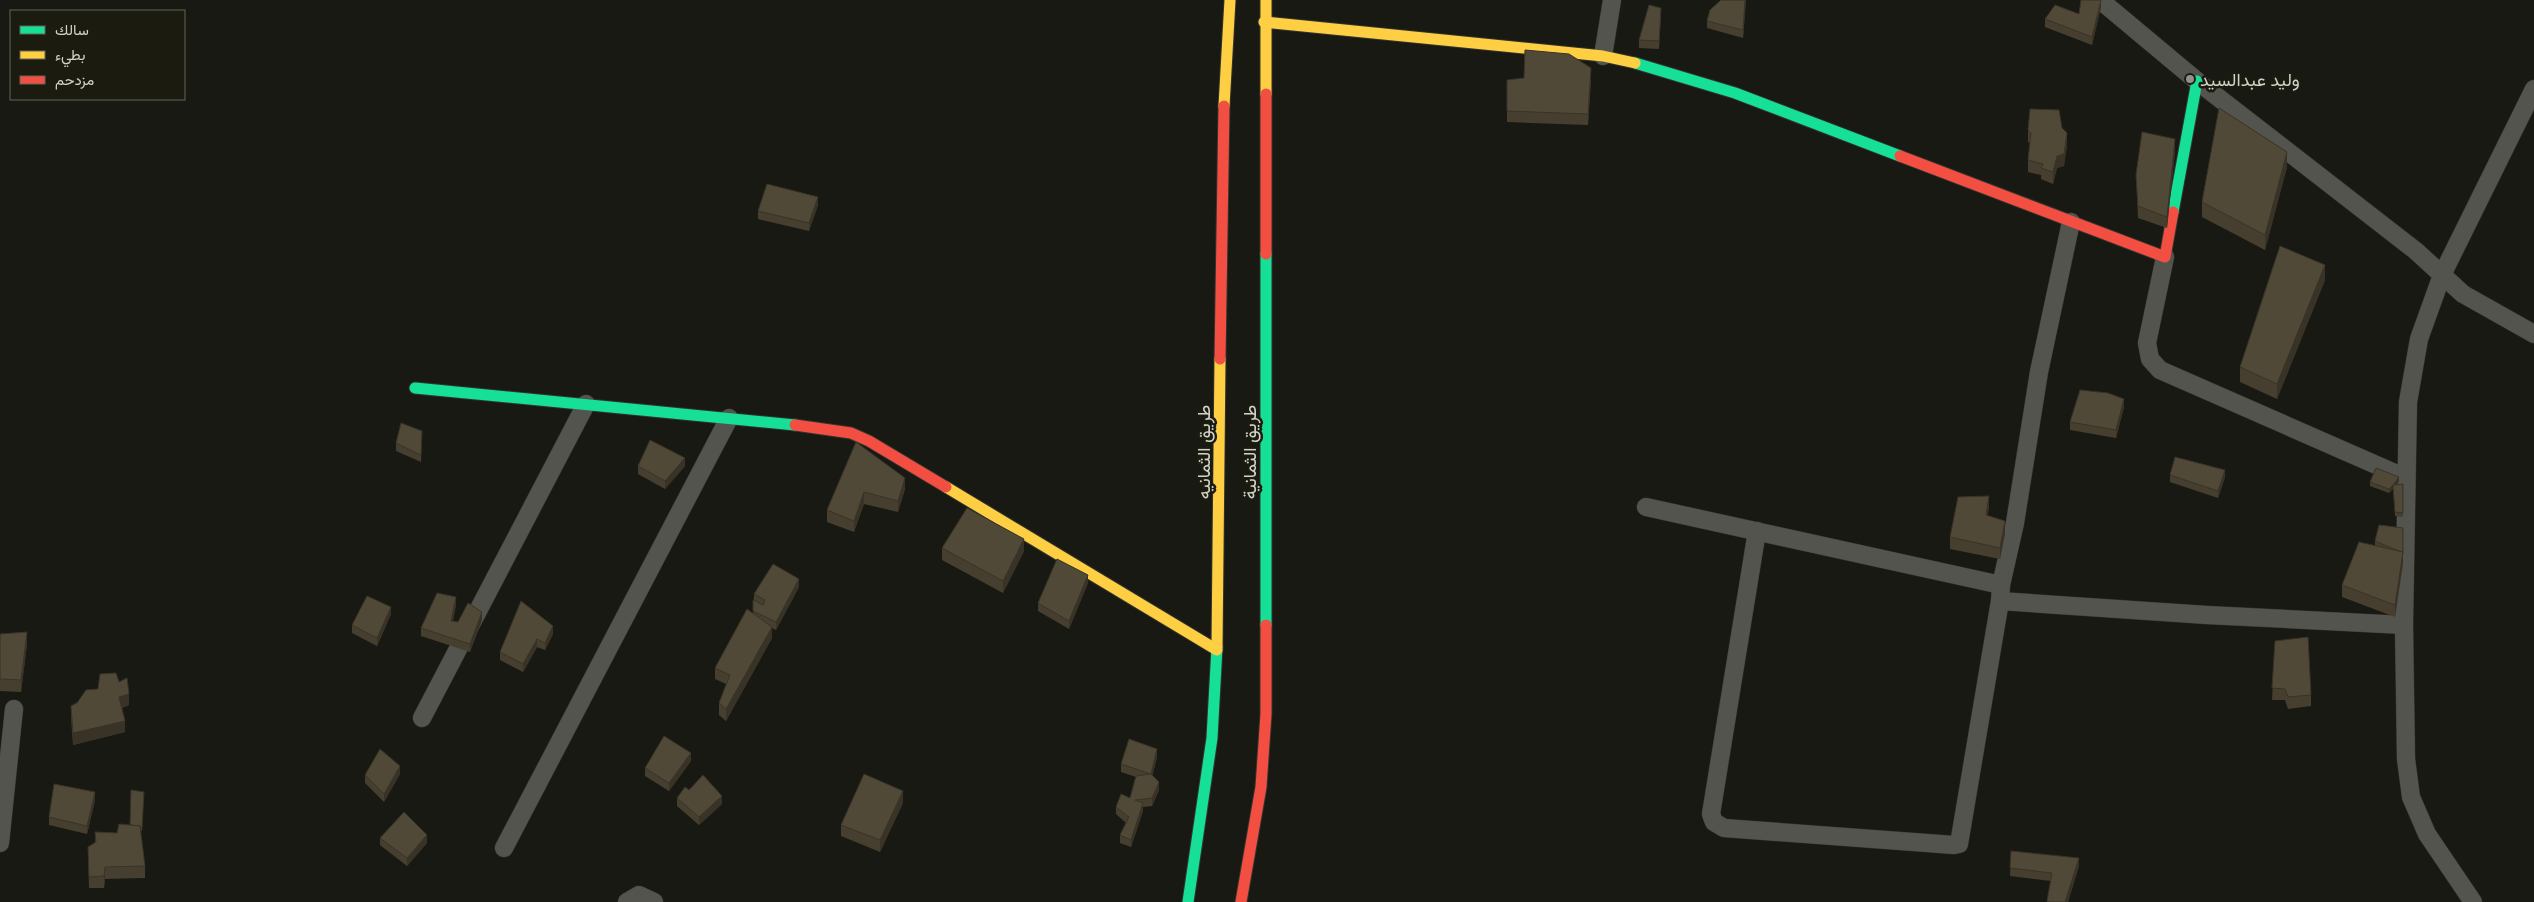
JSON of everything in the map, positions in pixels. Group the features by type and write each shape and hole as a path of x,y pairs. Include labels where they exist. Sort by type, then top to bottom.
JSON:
{"street":[{"name":"طريق الثمانيه","path":"1188,902 1212,738 1217,650 1222,147 1230,0"},
{"name":"طريق الثمانية","path":"1240,902 1261,787 1266,714 1268,582 1264,22 1266,0"},
{"path":"1603,56 1612,0"},
{"path":"2100,0 2197,81 2416,251 2470,299 2534,334"},
{"path":"1264,22 1603,56 1643,65 1735,93 2165,257"},
{"path":"2197,81 2165,257 2147,343 2150,359 2160,370 2406,478"},
{"path":"2474,902 2427,834 2411,797 2406,759 2404,625 2406,478 2411,374 2419,339 2442,275 2534,89"},
{"path":"1757,531 1711,814 1714,822 1724,828 1959,844 2000,593 2015,523 2039,372 2071,222"},
{"path":"415,388 827,428 851,434 869,441 1217,650"},
{"path":"422,718 586,404"},
{"path":"504,848 729,418"},
{"path":"1646,507 1757,531 2000,593 2167,613 2404,625"},
{"path":"0,843 14,709"},
{"path":"627,902 639,895 654,902"}],"building":[{"path":"1721,0 1745,0 1743,30 1707,21 1710,10"},
{"path":"2081,0 2101,0 2092,37 2045,19 2055,5 2079,14"},
{"path":"1649,5 1661,8 1659,41 1639,40"},
{"path":"1525,50 1569,54 1591,68 1588,114 1507,111 1507,80 1524,78"},
{"path":"2219,108 2287,152 2265,235 2202,202"},
{"path":"2030,109 2059,110 2062,128 2067,133 2064,154 2057,156 2053,172 2041,168 2043,164 2028,160 2031,133 2028,130"},
{"path":"2142,132 2175,139 2167,217 2138,206 2136,175"},
{"path":"767,184 818,197 809,223 758,211"},
{"path":"2280,246 2325,265 2277,384 2240,367"},
{"path":"2080,390 2108,393 2124,399 2116,430 2070,422"},
{"path":"401,423 422,431 421,455 396,443"},
{"path":"650,440 685,458 665,481 638,466"},
{"path":"856,442 905,478 898,501 864,492 854,521 827,510"},
{"path":"2175,457 2225,470 2218,491 2170,475"},
{"path":"2376,468 2399,477 2389,489 2370,482"},
{"path":"2403,484 2403,513 2395,512 2393,485"},
{"path":"1989,496 1986,515 2005,521 2000,548 1950,537 1958,497"},
{"path":"967,508 1024,539 1003,581 942,548"},
{"path":"2379,525 2403,528 2403,552 2375,541"},
{"path":"2359,542 2403,552 2395,605 2342,585"},
{"path":"1057,559 1088,575 1069,621 1038,603"},
{"path":"773,564 799,579 776,622 753,611 753,600 763,605 765,600 754,594"},
{"path":"437,593 456,597 451,621 458,622 468,603 482,612 470,644 421,628"},
{"path":"367,596 391,607 377,638 352,625"},
{"path":"521,601 553,626 545,643 537,639 523,664 500,652"},
{"path":"747,609 772,627 726,709 719,703 730,675 715,668"},
{"path":"27,632 21,680 0,679 0,634"},
{"path":"2308,637 2311,695 2288,697 2285,689 2272,688 2275,641"},
{"path":"116,673 119,682 127,678 129,694 119,697 125,721 73,733 71,706 77,703 86,690 98,689 100,674"},
{"path":"664,736 691,753 669,783 645,768"},
{"path":"1129,739 1157,749 1151,774 1121,764"},
{"path":"380,749 400,766 384,794 365,775"},
{"path":"864,774 903,791 880,840 841,825"},
{"path":"1151,774 1159,782 1152,798 1135,800 1143,803 1131,840 1120,835 1129,817 1116,807 1121,794 1130,798 1136,776"},
{"path":"703,775 722,796 699,817 677,798 685,787 689,790"},
{"path":"54,784 95,792 87,826 49,817"},
{"path":"131,790 144,792 142,828 130,825"},
{"path":"404,812 427,835 407,858 380,838"},
{"path":"119,824 140,826 145,866 105,867 104,876 89,877 88,847 96,842 95,832 117,833"},
{"path":"2011,851 2079,858 2065,902 2047,901 2052,873 2010,868"}],"traffic: fast":[{"path":"1635,63 1735,93 1900,156"},
{"path":"2173,212 2197,81"},
{"path":"1266,254 1266,625"},
{"path":"415,388 795,425"},
{"path":"1188,902 1212,738 1217,647"}],"traffic: slow":[{"path":"1224,106 1230,0"},
{"path":"1266,0 1266,94"},
{"path":"1264,22 1603,56 1635,63"},
{"path":"1217,647 1220,359"},
{"path":"946,487 1217,650"}],"traffic: jam":[{"path":"1266,94 1266,254"},
{"path":"1220,359 1224,106"},
{"path":"1900,156 2165,257 2173,212"},
{"path":"795,425 851,433 869,441 946,487"},
{"path":"1241,902 1261,787 1266,714 1266,625"}],"place":[{"name":"وليد عبدالسيد","path":"2190,79"}]}
